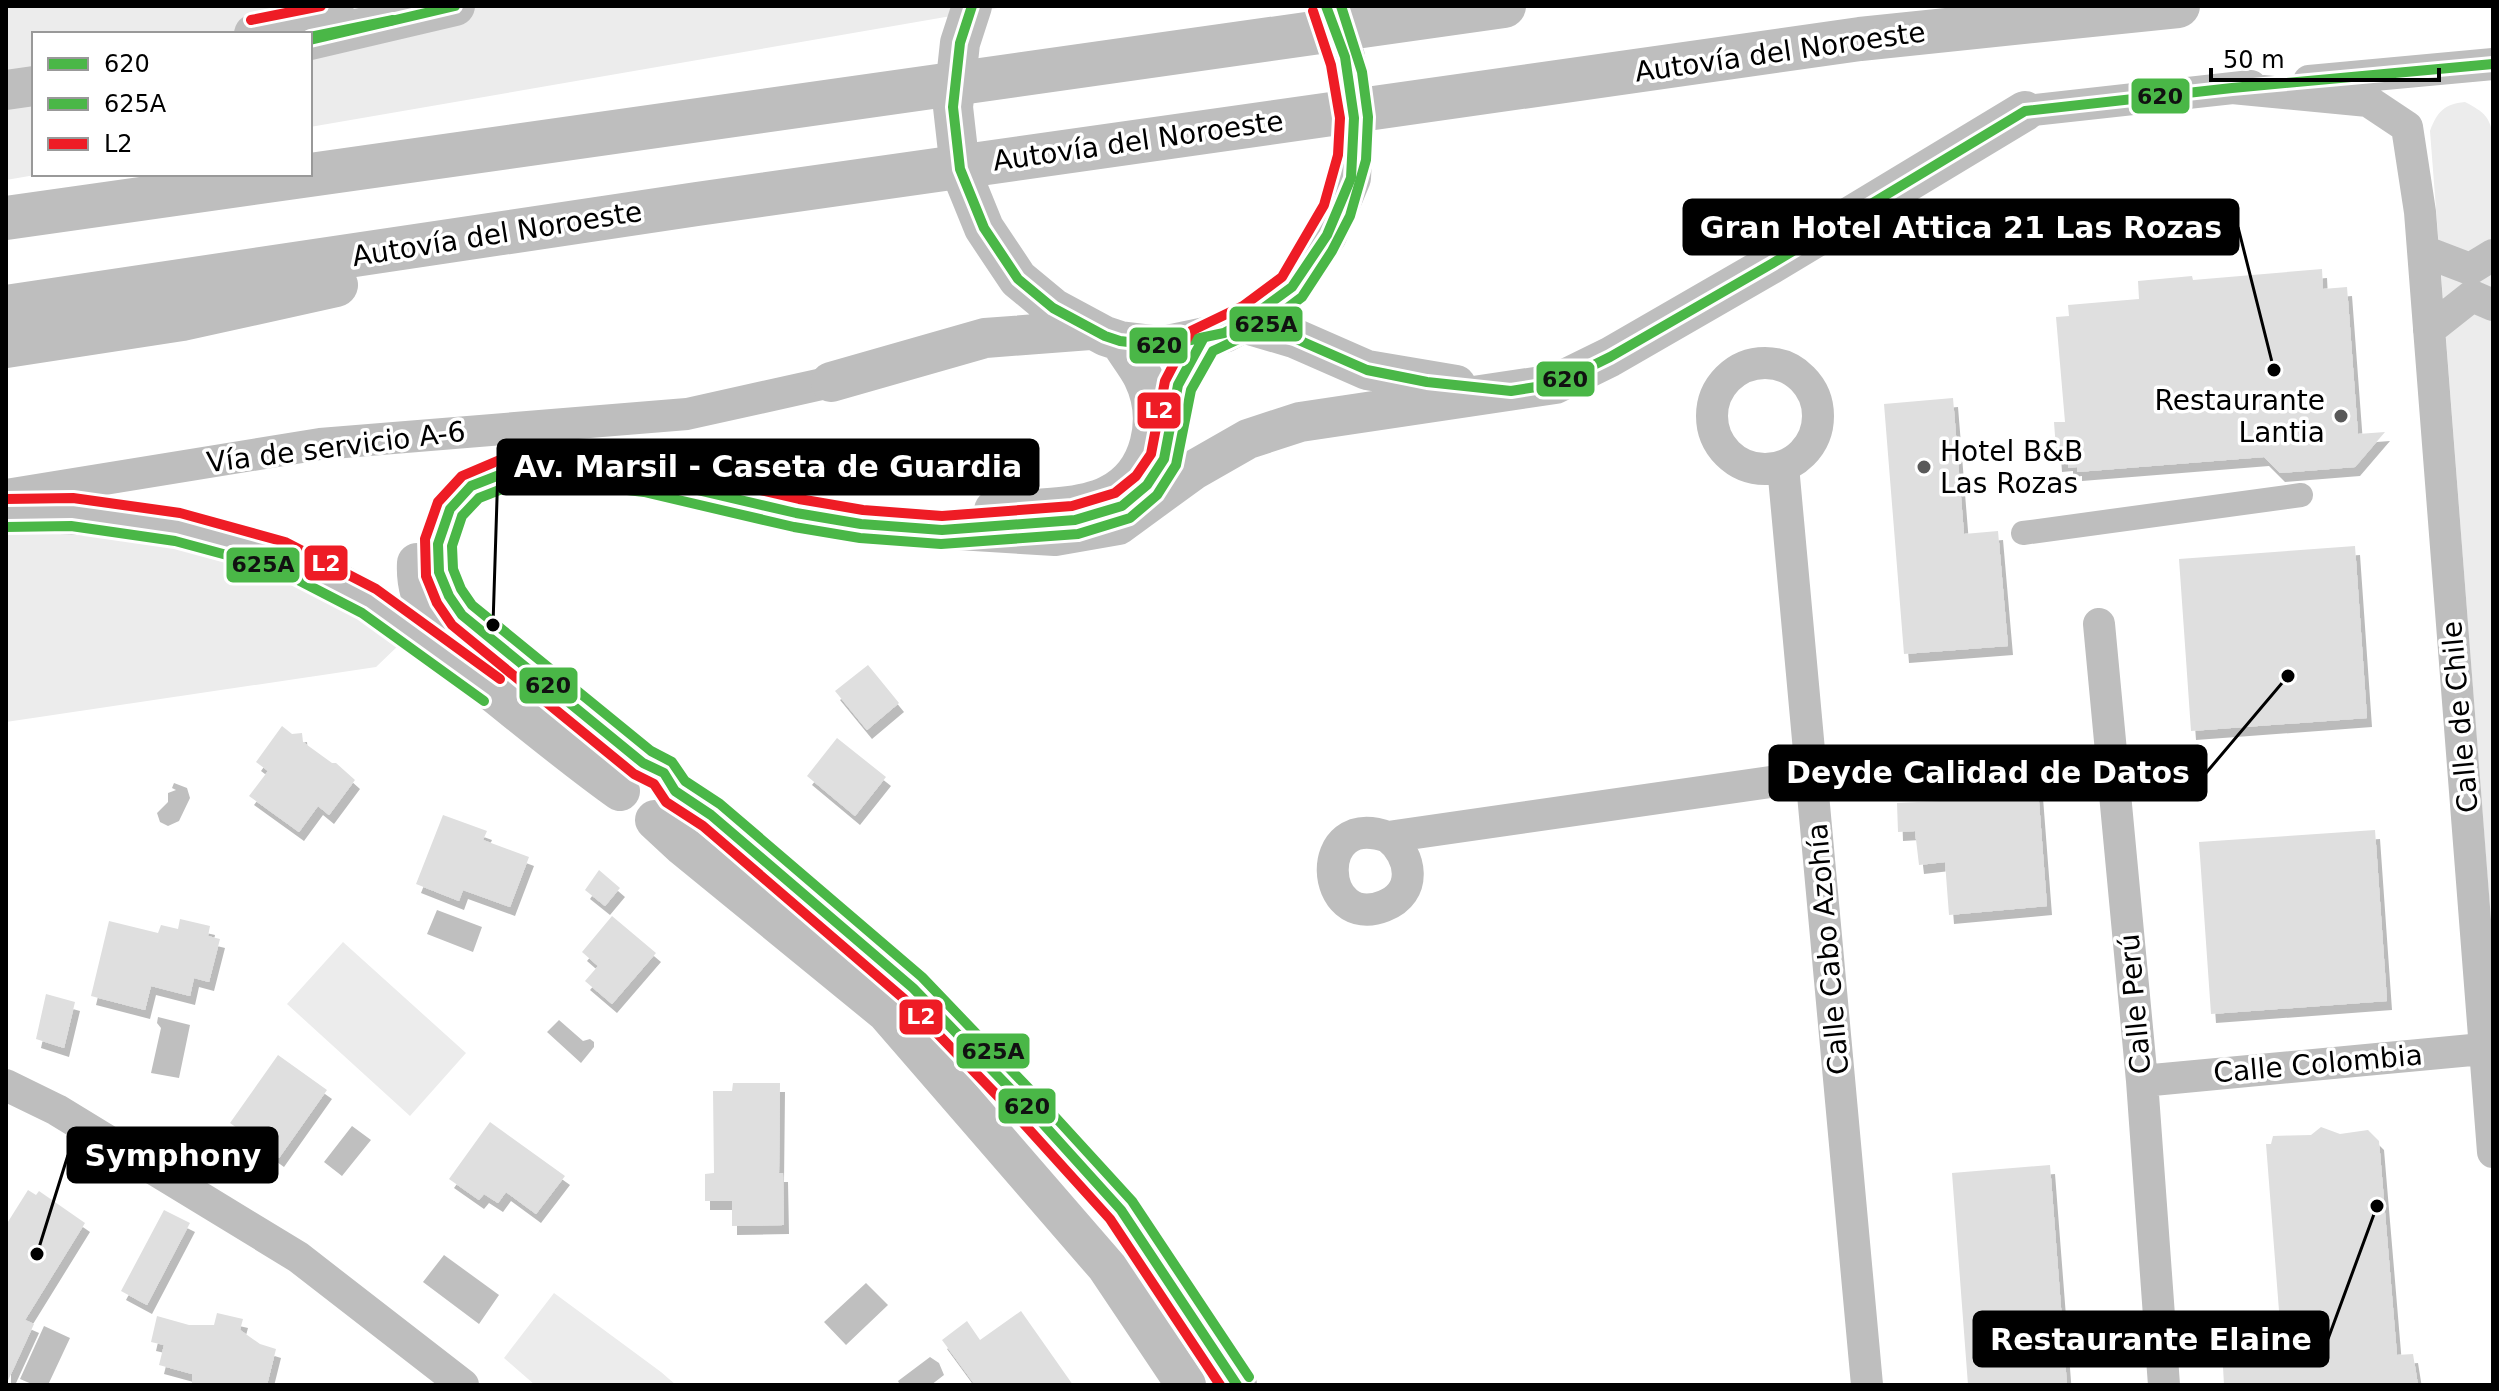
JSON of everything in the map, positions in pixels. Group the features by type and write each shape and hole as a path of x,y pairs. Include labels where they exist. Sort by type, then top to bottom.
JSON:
{"highway":[{"path":"312,175 1504,6"},
{"name":"Autovía del Noroeste","path":"6,307 697,204 1860,39 2178,6"},
{"path":"6,218 303,176"},
{"path":"6,346 182,319 697,204"}],"street":[{"path":"264,32 390,6"},
{"path":"312,40 455,6"},
{"path":"972,6 960,43 953,107 960,169 984,228 1018,279 1053,308 1105,336 1162,346 1203,339 1243,323 1292,287 1327,235 1351,178 1354,118 1345,57 1326,6"},
{"name":"Vía de servicio A-6","path":"632,777 462,615 449,596 439,572 438,544 450,509 471,486 512,470 570,469 646,478 848,522 1055,536 1118,525 1192,471 1248,439 1287,426 1313,419 1555,384 1610,357 2025,111 2493,64"},
{"path":"6,72 32,70"},
{"path":"6,90 32,86"},
{"name":"Calle de Chile","path":"2232,88 2368,101 2407,127 2420,212 2489,1048 2493,1152"},
{"path":"2423,251 2470,269 2493,255"},
{"path":"2429,330 2472,296 2493,305"},
{"name":"Vía de servicio A-6","path":"1243,323 1294,338 1367,370 1427,382 1511,391"},
{"name":"Vía de servicio A-6","path":"6,495 320,444 687,414 831,382 985,338 1105,336 1144,378 1155,417 1148,453 1132,477 1109,495 1063,507 940,513 865,508 800,497 651,463 574,451 522,452 487,460 455,477 433,499 418,540 416,578 429,620 481,682"},
{"name":"Vía de servicio A-6","path":"942,530 1075,520 1122,506 1147,485 1164,459 1178,385 1203,339"},
{"name":"Calle Cabo Azohía","path":"1783,466 1867,1385"},
{"path":"2023,533 2301,495"},
{"path":"6,513 72,512 178,527 280,555 369,601 481,682 632,777 624,802 632,811 665,806 711,815 913,988 1026,1105 1121,1210 1237,1385"},
{"name":"Calle Perú","path":"2099,624 2142,1081 2164,1385"},
{"path":"1388,837 1812,776"},
{"path":"665,806 886,1012 1107,1267 1186,1385"},
{"name":"Calle Colombia","path":"2142,1081 2489,1048"},
{"path":"6,1085 57,1110 298,1257 463,1385"}],"shaded area":[{"path":"6,6 1009,6 312,127 312,32 32,32 32,176 6,180"},
{"path":"2465,102 2485,116 2493,139 2493,948 2430,131 2442,110"},
{"path":"6,527 214,545 330,594 401,643 376,667 6,722"},
{"path":"174,783 187,788 190,798 179,821 168,826 160,822 157,813 168,802 168,793 176,790 172,788"},
{"path":"437,910 482,927 473,952 427,934"},
{"path":"343,942 466,1053 410,1116 287,1004"},
{"path":"158,1017 190,1025 179,1078 151,1073 161,1028 157,1023"},
{"path":"559,1020 583,1041 590,1039 594,1042 594,1047 581,1063 547,1032"},
{"path":"352,1126 371,1140 342,1176 324,1162"},
{"path":"444,1255 499,1295 479,1324 423,1282"},
{"path":"866,1283 888,1305 846,1345 824,1322"},
{"path":"554,1293 676,1385 535,1385 504,1358"},
{"path":"44,1326 70,1338 48,1385 34,1385 20,1379"},
{"path":"930,1357 939,1363 944,1375 931,1385 900,1385 898,1381"}],"building":[{"path":"2322,269 2323,289 2347,287 2358,434 2385,432 2355,467 2280,473 2264,457 2077,472 2077,467 2068,468 2068,462 2057,463 2054,422 2065,422 2056,317 2069,316 2068,305 2139,299 2138,281 2192,276 2193,280"},
{"name":"Hotel B&B Las Rozas","path":"1953,398 1964,534 1998,531 2008,646 1904,654 1884,404"},
{"path":"2355,546 2367,718 2191,731 2179,559"},
{"path":"868,665 899,703 867,730 835,691"},
{"path":"282,726 292,734 302,733 303,742 336,763 355,780 329,815 318,806 299,832 249,796 268,771 256,762"},
{"path":"837,738 886,777 855,816 807,776"},
{"path":"2037,776 2047,906 1949,915 1945,862 1919,865 1915,831 1898,832 1897,803 1940,801 1938,783"},
{"path":"443,815 487,831 483,840 529,857 510,907 463,890 459,901 416,884"},
{"path":"2375,830 2387,1001 2211,1014 2199,842"},
{"path":"599,870 620,888 605,906 585,890"},
{"path":"612,916 656,953 612,1004 585,981 598,966 582,952"},
{"path":"180,919 210,926 208,936 220,939 209,982 194,978 190,996 151,986 145,1010 91,996 109,921 158,933 161,925 178,929"},
{"path":"46,994 75,1002 64,1048 36,1039"},
{"path":"278,1055 327,1090 279,1158 230,1123"},
{"path":"733,1083 780,1083 779,1173 783,1173 784,1225 732,1226 732,1201 705,1201 705,1174 714,1173 713,1091 732,1091"},
{"path":"490,1122 565,1176 536,1214 506,1192 498,1203 484,1194 479,1200 449,1179"},
{"path":"2321,1127 2340,1134 2368,1130 2379,1141 2397,1355 2413,1354 2418,1385 2224,1385 2223,1367 2283,1362 2266,1144 2271,1144 2273,1136 2311,1135"},
{"path":"2050,1165 2067,1385 1968,1385 1952,1173"},
{"path":"28,1190 36,1195 39,1191 85,1223 25,1320 34,1324 6,1385 6,1225"},
{"path":"164,1210 190,1223 147,1305 121,1291"},
{"path":"1021,1311 1073,1385 975,1385 942,1340 967,1321 980,1340"},
{"path":"217,1313 243,1319 240,1330 260,1344 276,1349 267,1385 192,1385 192,1374 159,1365 164,1345 151,1342 157,1316 189,1325 214,1325"}],"transit line":[{"name":"L2","path":"251,20 321,6"},
{"name":"620","path":"312,40 455,6"},
{"name":"620","path":"972,6 960,43 953,107 960,169 984,228 1018,279 1053,308 1105,336 1162,346 1224,333 1243,323 1292,287 1327,235 1351,178 1354,118 1345,57 1326,6"},
{"name":"625A","path":"1249,1377 1132,1201 922,977 720,804 685,781 672,762 651,751 472,605 453,569 452,546 462,516 479,498 515,484 569,483 644,492 794,527 860,538 941,544 1078,534 1130,518 1157,495 1176,465 1191,390 1213,351 1258,330 1302,297 1350,216 1366,160 1368,117 1362,72 1341,6"},
{"name":"L2","path":"1220,1385 1110,1219 1016,1115 903,998 703,826 666,802 654,784 634,774 452,625 437,603 426,576 425,539 438,502 462,476 509,456 572,455 648,464 799,499 863,510 942,516 1072,506 1115,493 1136,476 1151,454 1165,381 1191,331 1243,306 1282,277 1324,205 1338,155 1340,118 1331,65 1313,11"},
{"name":"625A","path":"312,37 393,20"},
{"name":"620","path":"1243,323 1294,338 1367,370 1427,382 1511,391 1555,384 1610,357 1773,263 2025,111 2493,64"},
{"name":"620","path":"1203,339 1178,385 1164,459 1147,485 1122,506 1075,520 942,530 861,524 796,513 646,478 570,469 512,470 471,486 450,509 438,544 439,572 449,596 462,615 643,763 664,773 675,791 711,815 913,988 1026,1105 1121,1210 1237,1385"},
{"name":"L2","path":"6,499 73,498 180,513 285,542 376,589 500,679"},
{"name":"625A","path":"6,527 71,526 175,541 275,568 362,613 484,701"}],"place":[{"name":"Gran Hotel Attica 21 Las Rozas","path":"2274,370"},
{"name":"Restaurante Lantia","path":"2341,416"},
{"name":"Hotel B&B Las Rozas","path":"1924,467"},
{"name":"Av. Marsil - Caseta de Guardia","path":"493,625"},
{"name":"Deyde Calidad de Datos","path":"2288,676"},
{"name":"Restaurante Elaine","path":"2377,1206"},
{"name":"Symphony","path":"37,1254"}]}
